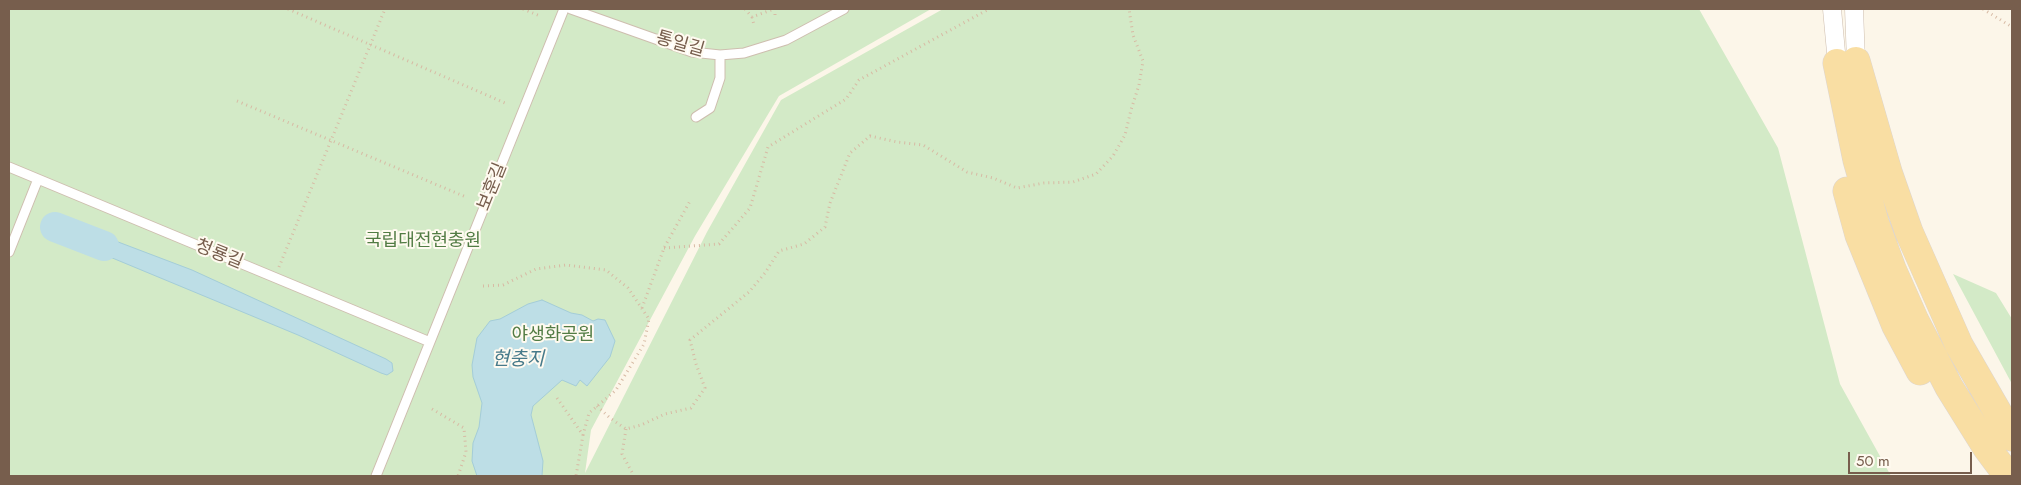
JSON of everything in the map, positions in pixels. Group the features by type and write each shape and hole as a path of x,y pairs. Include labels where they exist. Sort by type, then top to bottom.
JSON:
{"main road":[{"path":"1847,62 1909,232 1960,345 2012,437"},
{"path":"1847,62 1892,237 1939,339 1998,443 2012,460"},
{"path":"1847,62 1835,103 1839,160 1858,235 1896,326 1942,411 1986,476"},
{"path":"1847,62 1857,160 1875,223 1892,269 1915,321 1949,388 1987,448 2008,476"}],"street":[{"path":"1832,9 1847,62"},
{"path":"1847,62 1854,9"}],"lane":[{"name":"보훈길","path":"376,476 564,9"},
{"name":"통일길","path":"571,9 692,52 720,55 744,54 786,40 844,9"},
{"path":"696,117 710,108 720,78 720,55"},
{"name":"청룡길","path":"9,167 430,342"},
{"path":"9,252 38,179"}],"path":[{"path":"288,9 505,102"},
{"path":"275,278 385,9"},
{"path":"523,9 540,16"},
{"path":"745,9 752,17 754,25"},
{"path":"752,17 774,9 775,17"},
{"path":"664,248 719,244 750,208 768,147 846,99 859,80 989,9"},
{"path":"597,406 610,418 626,428 642,425 665,414 691,408 705,388 690,340 749,292 765,273 779,251 804,244 825,227 830,203 850,152 870,136 923,145 968,172 994,178 1017,188 1044,183 1073,182 1096,174 1113,156 1125,134 1130,110 1139,85 1143,61 1132,35 1129,9"},
{"path":"1983,9 2012,27"},
{"path":"236,101 466,197"},
{"path":"642,309 664,248 690,201"},
{"path":"483,286 503,285 536,269 566,265 606,270 628,288 649,319 644,344 616,390 589,413 576,476"},
{"path":"557,398 583,435"},
{"path":"432,409 464,428 466,452 458,476"},
{"path":"626,428 622,454 634,476"}],"green space":[{"path":"9,9 931,9 779,96 695,236 591,430 585,473 707,232 781,100 943,9 1699,9 1778,148 1840,384 1891,476 9,476"},
{"path":"1953,274 1996,293 2012,319 2012,384"}],"water":[{"path":"76,226 192,270 386,359 392,363 393,371 387,375 381,373 298,335 69,240 65,231"},
{"name":"현충지","path":"542,300 593,321 598,319 605,320 615,341 610,357 587,386 580,380 576,386 562,380 533,406 531,415 543,461 542,476 477,476 472,461 473,443 479,427 482,403 473,377 472,365 477,338 490,321 500,319 528,304"}],"waterway":[{"path":"55,227 104,246"}],"park label":[{"name":"국립대전현충원","path":"423,242"},
{"name":"야생화공원","path":"553,336"}]}
